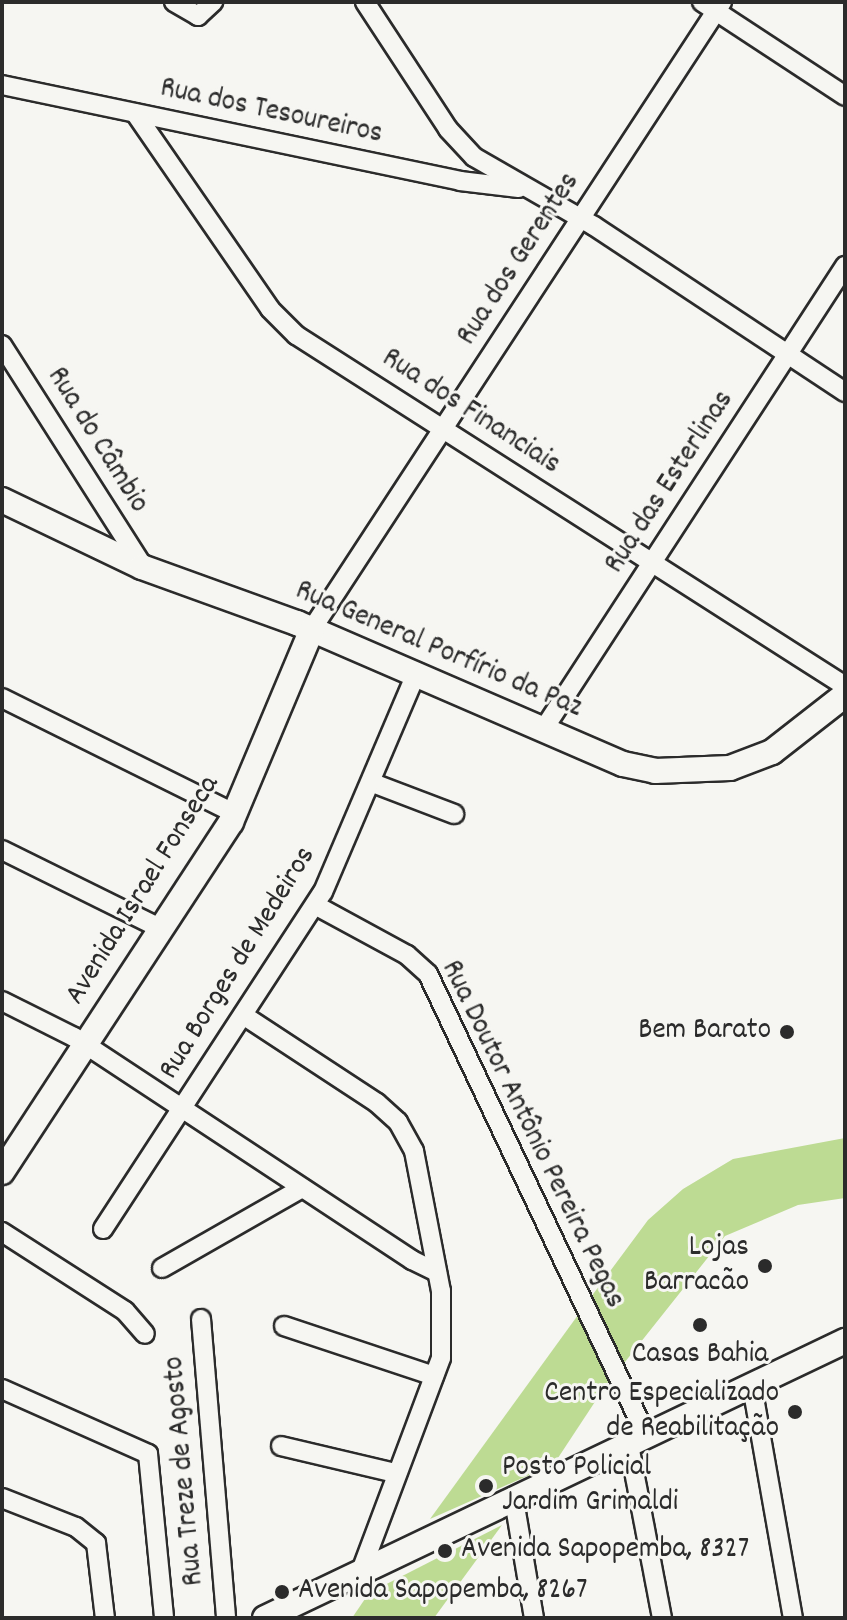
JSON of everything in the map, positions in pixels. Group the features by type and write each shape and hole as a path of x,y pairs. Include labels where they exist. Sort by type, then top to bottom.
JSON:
{"street":[{"path":"174,2 198,16 213,2"},
{"path":"365,2 460,144 488,168 581,217 845,392"},
{"path":"713,5 845,96"},
{"name":"Rua dos Gerentes","path":"312,629 581,217 713,5"},
{"name":"Rua dos Tesoureiros","path":"2,85 460,181 530,188"},
{"name":"Rua dos Financiais","path":"135,113 281,322 845,686"},
{"name":"Rua das Esterlinas","path":"543,730 845,266"},
{"name":"Rua do Câmbio","path":"2,345 143,568"},
{"name":"Rua General Porfírio da Paz","path":"2,500 143,568 312,629 623,764 689,773 730,768 772,752 845,695"},
{"name":"Avenida Israel Fonseca","path":"3,1167 236,814 312,629"},
{"name":"Rua Borges de Medeiros","path":"103,1229 315,905 373,783 417,672"},
{"path":"2,698 236,814"},
{"path":"373,783 454,814"},
{"path":"2,850 162,929"},
{"name":"Rua Doutor Antônio Pereira Pegas","path":"315,905 407,955 428,974 638,1441 662,1618"},
{"path":"2,1001 85,1044 412,1260 437,1272"},
{"path":"243,1015 398,1122 414,1151 437,1272 444,1336 434,1376 360,1573"},
{"path":"162,1268 302,1188"},
{"path":"2,1232 125,1311 145,1334"},
{"name":"Rua Treze de Agosto","path":"201,1319 226,1618"},
{"path":"284,1326 434,1376"},
{"path":"265,1618 845,1341"},
{"path":"752,1386 793,1618"},
{"path":"2,1389 148,1454 164,1618"},
{"path":"281,1446 395,1473"},
{"path":"2,1498 76,1527 96,1543 105,1618"},
{"path":"514,1500 533,1609 519,1618"}],"green space":[{"path":"845,1138 845,1198 798,1205 725,1236 621,1367 588,1301 648,1220 683,1189 733,1159"},
{"path":"578,1315 610,1379 554,1464 430,1519"},
{"path":"502,1525 434,1618 352,1618 369,1593"}],"place":[{"name":"Bem Barato","path":"787,1032"},
{"name":"Lojas Barracão","path":"765,1266"},
{"name":"Casas Bahia","path":"700,1325"},
{"name":"Centro Especializado de Reabilitação","path":"795,1412"},
{"name":"Posto Policial Jardim Grimaldi","path":"486,1486"},
{"name":"Avenida Sapopemba, 8327","path":"445,1551"},
{"name":"Avenida Sapopemba, 8267","path":"282,1592"}]}
